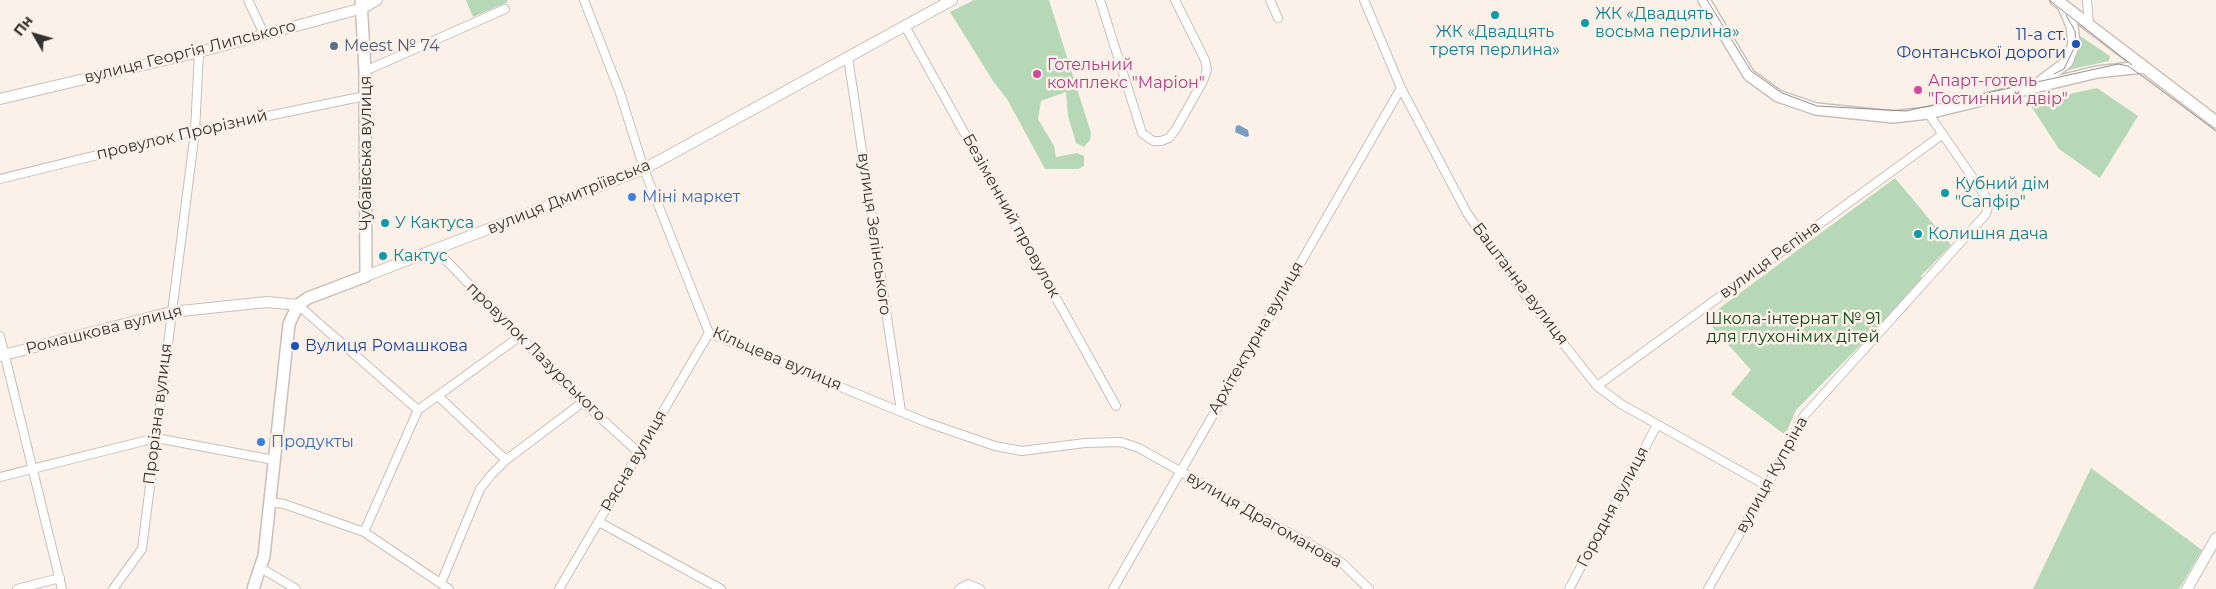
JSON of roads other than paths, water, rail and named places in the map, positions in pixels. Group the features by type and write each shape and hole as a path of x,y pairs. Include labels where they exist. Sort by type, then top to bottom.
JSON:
{"main road":[{"path":"1704,0 1750,75 1778,96 1816,109 1893,117 1928,113 2097,72 2142,67"},
{"path":"2031,89 2066,62 2074,44 2072,26 2059,2"},
{"path":"2059,2 2216,122"},
{"name":"Чубаївська вулиця","path":"362,4 365,71 366,276"},
{"name":"вулиця Дмитріївська","path":"298,305 319,292 366,276"},
{"path":"254,589 261,568 267,536 289,324 298,305"}],"street":[{"path":"248,0 264,34"},
{"name":"вулиця Георгія Липського","path":"0,99 199,52 377,0"},
{"name":"Кільцева вулиця","path":"584,0 620,93 644,169 709,333 900,411 995,446 1022,451 1085,443 1121,442 1139,448 1180,471"},
{"name":"вулиця Дмитріївська","path":"366,276 644,169 952,0"},
{"path":"1100,0 1142,133 1153,141 1169,138 1204,81 1207,70 1175,0"},
{"path":"1270,0 1278,18"},
{"name":"Баштанна вулиця","path":"1364,0 1401,88 1467,213 1531,303 1597,386 1621,404 1767,486"},
{"path":"2087,0 2089,25"},
{"path":"365,71 505,9"},
{"name":"Безіменний провулок","path":"905,26 1116,406"},
{"name":"Прорізна вулиця","path":"113,589 142,549 195,131 199,52"},
{"name":"вулиця Зелінського","path":"848,57 900,411"},
{"name":"Архітектурна вулиця","path":"1113,589 1401,88"},
{"name":"провулок Прорізний","path":"0,179 195,131 365,96"},
{"name":"вулиця Купріна","path":"1708,589 1767,486 1803,416 1986,214 1988,206 1986,197 1928,113"},
{"name":"вулиця Рєпіна","path":"1597,386 1943,134"},
{"name":"провулок Лазурського","path":"436,250 584,402 638,452"},
{"name":"Ромашкова вулиця","path":"2,355 171,312 267,302 298,305"},
{"path":"298,305 418,410"},
{"name":"Рясна вулиця","path":"559,589 709,333"},
{"path":"0,336 2,355 33,469 62,589"},
{"path":"364,532 418,410 519,336"},
{"path":"438,396 506,460"},
{"path":"441,583 480,489 506,460 584,402"},
{"name":"Городня вулиця","path":"1569,589 1657,425"},
{"path":"0,477 156,438 274,460"},
{"name":"вулиця Драгоманова","path":"1180,471 1341,562 1369,589"},
{"path":"270,502 284,504 364,532 449,589"},
{"path":"599,522 721,589"},
{"path":"2187,589 2216,538"},
{"path":"261,568 296,589"},
{"path":"17,589 60,578"},
{"path":"959,589 968,584 980,589"}],"water":[{"path":"1239,125 1248,130 1249,136 1246,137 1235,132 1236,126"}],"tram line":[{"path":"1707,0 1751,71 1782,93 1817,106 1906,111 2118,64 2128,66 2216,131"},
{"path":"2049,0 2132,65"},
{"path":"2054,74 2064,69 2076,44 2075,31 2066,15"}],"place":[{"name":"ЖК «Двадцять третя перлина»","path":"1495,15"},
{"name":"ЖК «Двадцять восьма перлина»","path":"1585,23"},
{"name":"11-а ст. Фонтанської дороги","path":"2076,44"},
{"name":"Meest № 74","path":"334,46"},
{"name":"Готельний комплекс \"Маріон\"","path":"1037,74"},
{"name":"Апарт-готель \"Гостинний двір\"","path":"1918,90"},
{"name":"Кубний дім \"Сапфір\"","path":"1945,193"},
{"name":"Міні маркет","path":"632,197"},
{"name":"У Кактуса","path":"385,223"},
{"name":"Колишня дача","path":"1918,234"},
{"name":"Кактус","path":"383,256"},
{"name":"Вулиця Ромашкова","path":"295,346"},
{"name":"Продукты","path":"261,442"}],"park label":[{"name":"Школа-інтернат № 91 для глухонімих дітей","path":"1793,328"}]}
